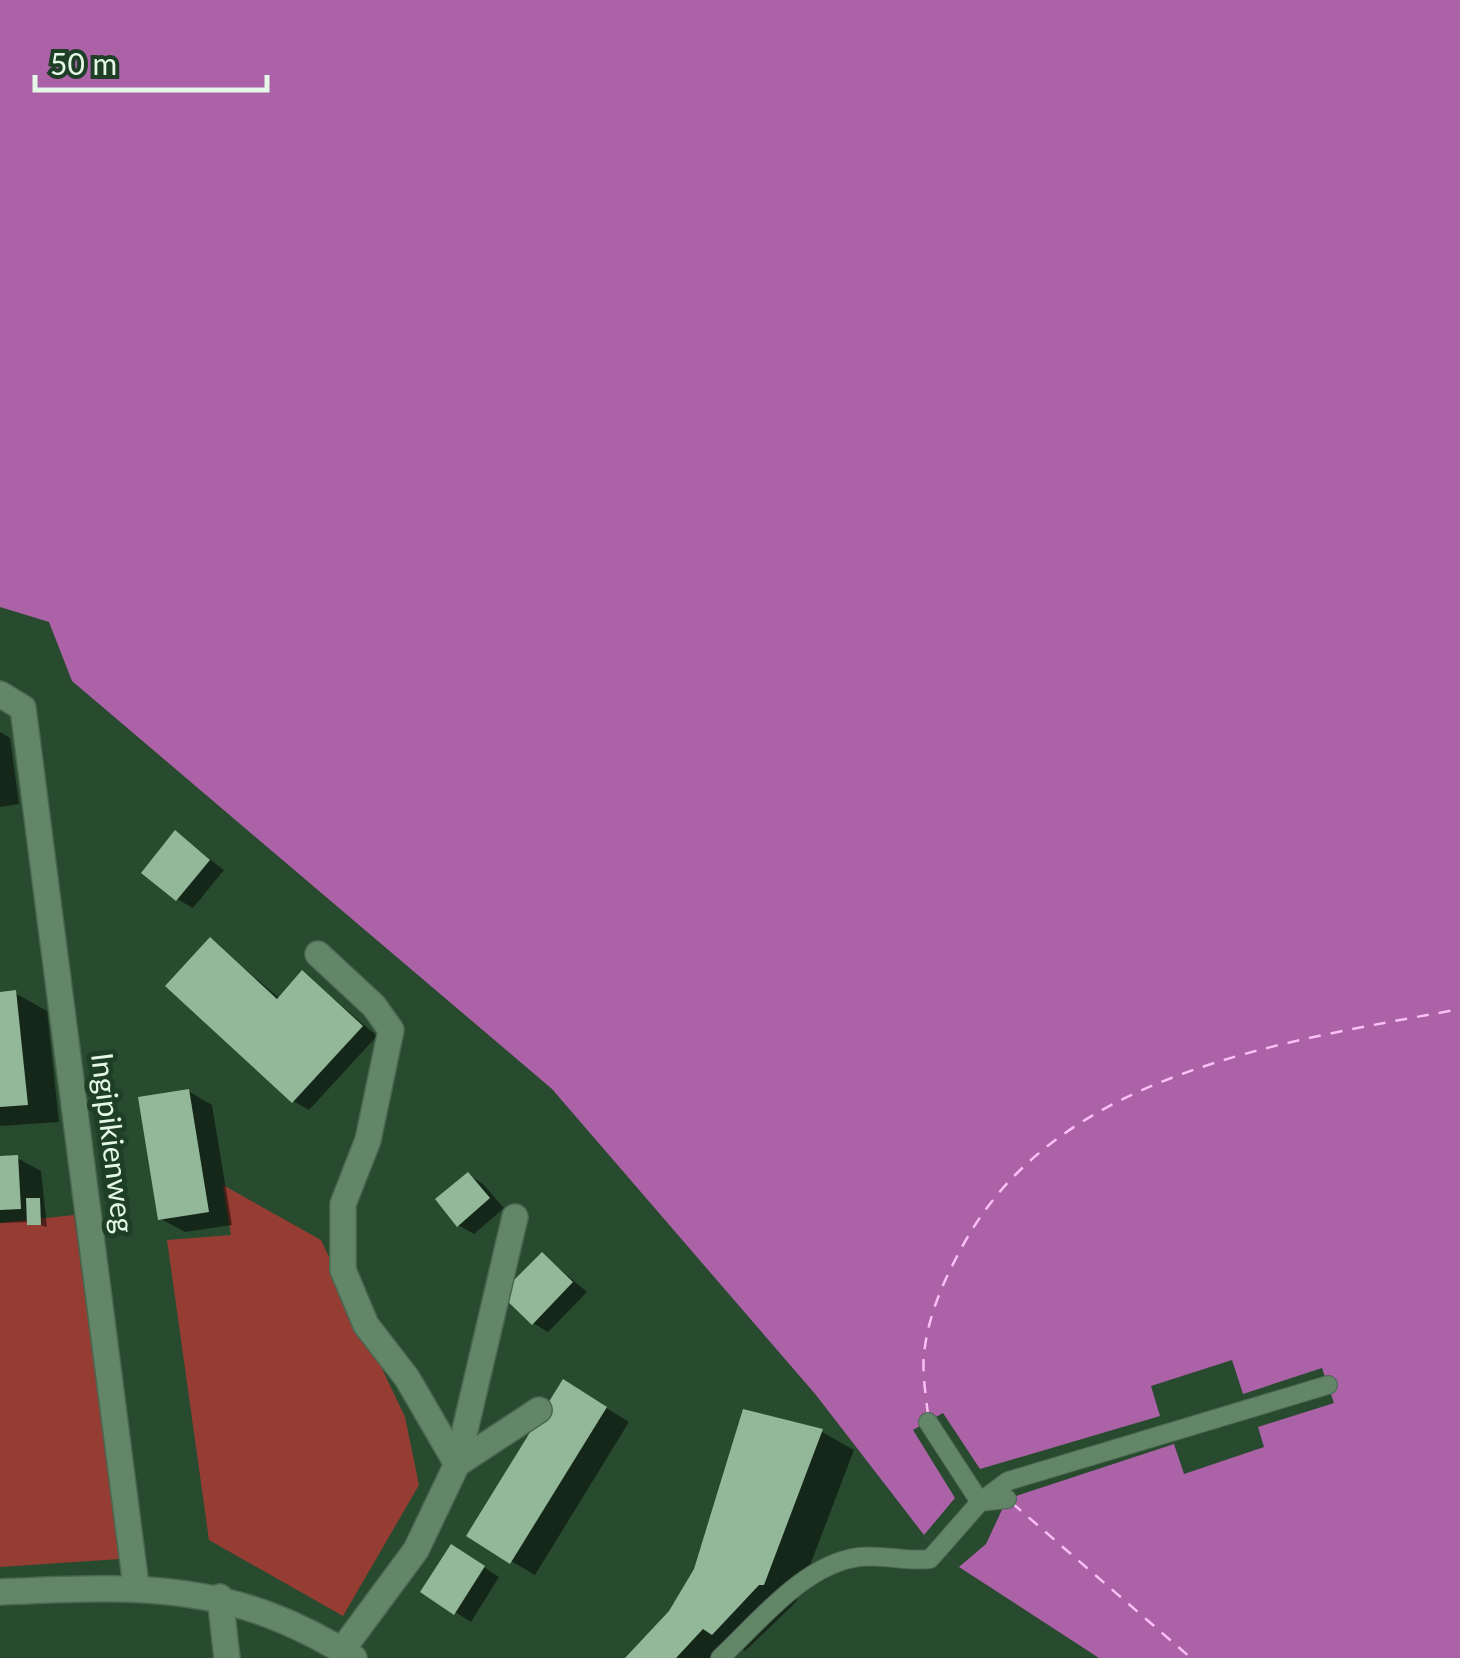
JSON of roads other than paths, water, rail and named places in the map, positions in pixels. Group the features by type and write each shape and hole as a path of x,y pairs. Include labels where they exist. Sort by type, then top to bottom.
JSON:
{"street":[{"name":"Ingipikienweg","path":"0,694 23,708 136,1586"},
{"path":"318,954 374,1006 391,1030 368,1140 344,1204 343,1270 366,1325 407,1378 457,1464"},
{"path":"0,1592 136,1586 220,1597 348,1654 416,1550 457,1464 515,1218"},
{"path":"457,1464 539,1410"},
{"path":"220,1597 227,1658"}],"lane":[{"path":"720,1658 831,1563 889,1555 930,1559 980,1502 1008,1481 1328,1386"},
{"path":"928,1422 980,1502"},
{"path":"980,1502 1007,1499"}]}
